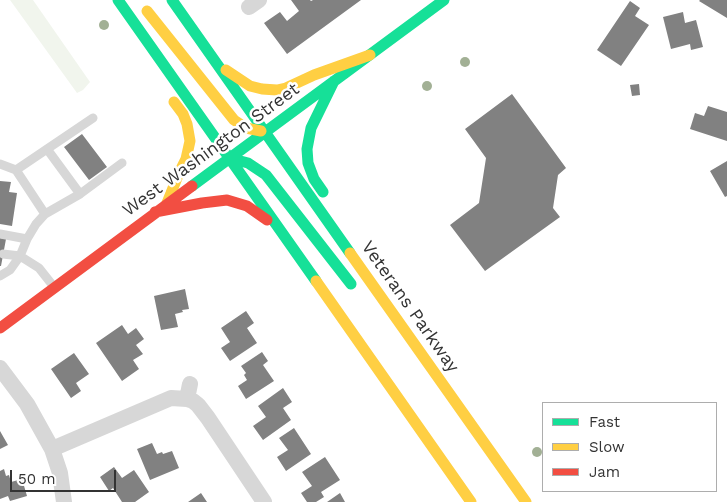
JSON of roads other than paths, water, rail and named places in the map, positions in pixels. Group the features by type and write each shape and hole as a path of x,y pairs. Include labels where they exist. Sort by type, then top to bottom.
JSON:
{"main road":[{"path":"118,0 471,502"},
{"path":"138,0 234,120 246,128 265,132"},
{"name":"Veterans Parkway","path":"172,0 526,502"},
{"name":"West Washington Street","path":"0,328 444,0"},
{"path":"217,63 250,86 277,90 370,55"},
{"path":"329,201 314,179 308,163 307,149 311,128 334,82"},
{"path":"167,203 186,160 190,141 183,114 168,92"},
{"path":"229,158 248,163 266,175 358,292"},
{"path":"155,212 227,200 256,211 280,230"},
{"path":"388,285 400,324"},
{"path":"419,370 470,424"}],"street":[{"path":"0,368 27,404 52,449 60,472 64,502"},
{"path":"52,449 189,391 192,401 198,405 208,418 264,502"}],"lane":[{"path":"16,170 92,118"},
{"path":"47,149 80,194"},
{"path":"0,276 10,270 20,256 36,224 45,214 80,194 122,163"},
{"path":"0,164 16,170 45,214"},
{"path":"0,234 27,239"},
{"path":"3,254 20,256 39,268 54,287"}]}
